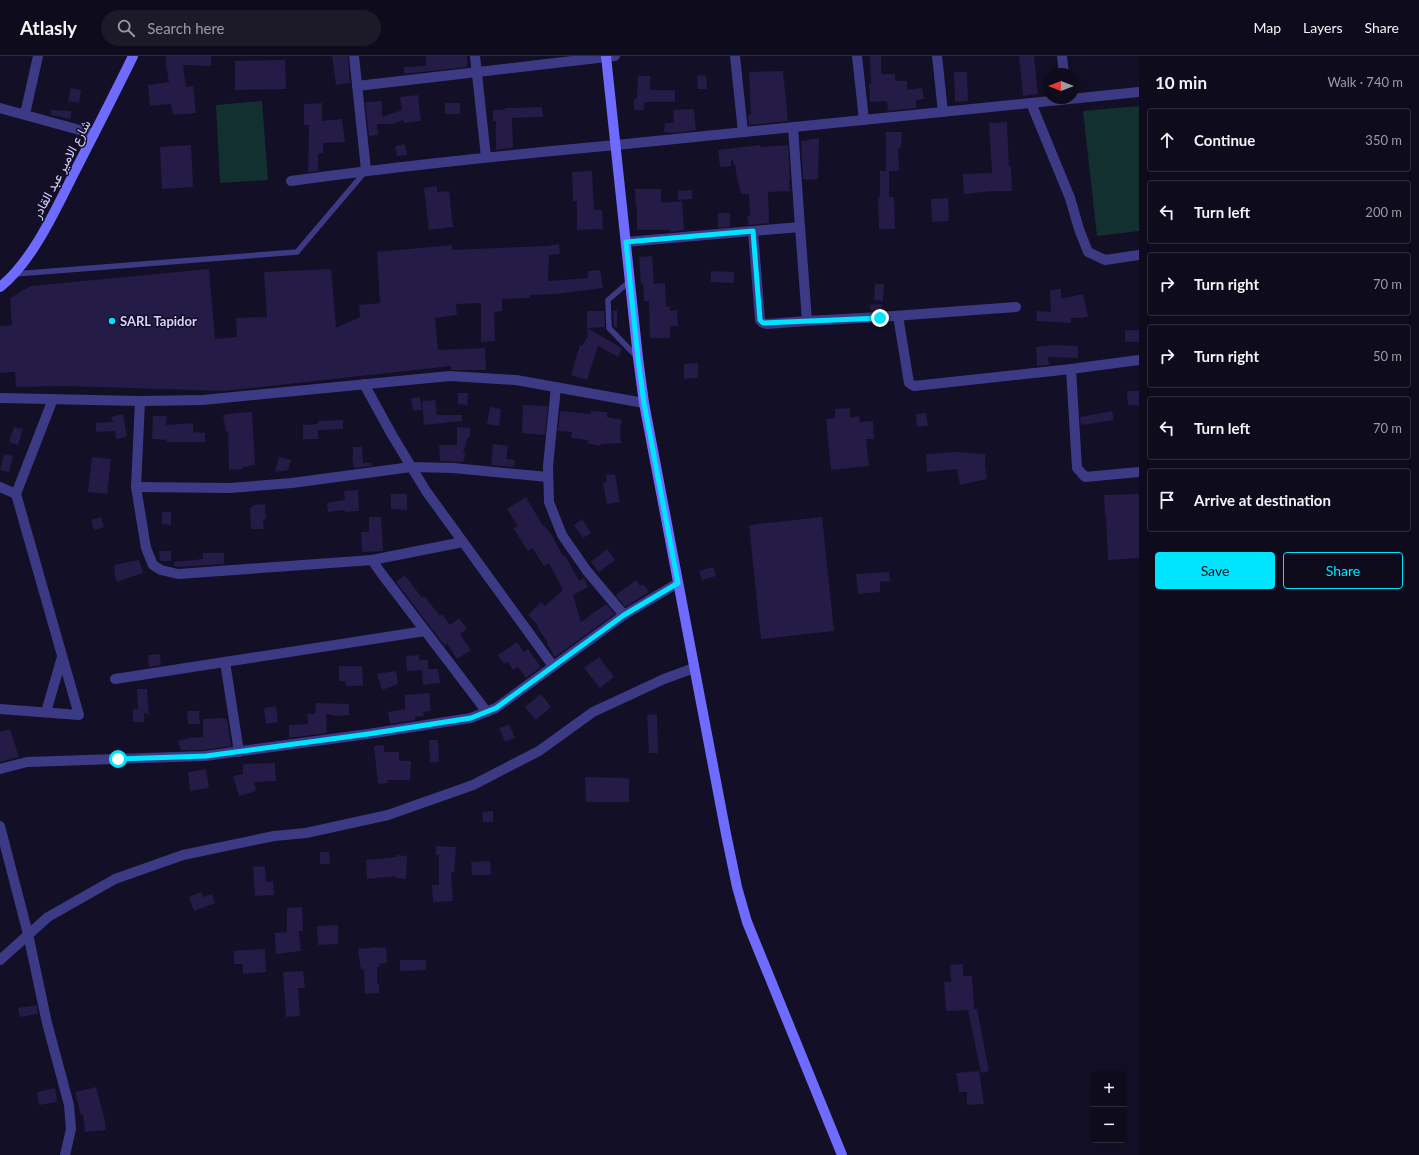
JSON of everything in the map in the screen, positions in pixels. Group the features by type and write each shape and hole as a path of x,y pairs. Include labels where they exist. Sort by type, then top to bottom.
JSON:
{"main road":[{"name":"شارع الامير عبد القادر","path":"0,287 14,274 26,258 53,215 133,56"},
{"path":"609,56 616,145 644,403 737,887 747,922 842,1155"}],"street":[{"path":"25,114 38,56"},
{"path":"354,56 366,170"},
{"path":"474,56 486,157"},
{"path":"358,86 609,56"},
{"path":"735,56 743,132"},
{"path":"857,56 864,120"},
{"path":"937,56 943,112"},
{"path":"1062,56 1063,68"},
{"path":"1079,98 1139,92"},
{"path":"291,181 366,170 486,157 1043,102"},
{"path":"1031,103 1070,198 1079,229 1088,252 1105,260 1139,255"},
{"path":"0,108 94,134"},
{"path":"793,127 807,321"},
{"path":"626,242 800,227"},
{"path":"753,231 760,320 763,323 767,324 898,316 1016,307"},
{"path":"898,316 908,383 914,386 1139,360"},
{"path":"1071,369 1077,468 1085,476 1139,472"},
{"path":"0,398 140,401 203,400 450,376 516,380 644,403"},
{"path":"364,384 392,435 426,491 553,666"},
{"path":"556,387 548,466 549,502 562,536 587,572 624,615"},
{"path":"0,709 79,715 16,494 53,399"},
{"path":"140,401 136,487 146,548 153,565 161,570 178,574 372,560 463,542"},
{"path":"136,487 230,488 284,484 411,467 453,468 548,477"},
{"path":"0,487 16,494"},
{"path":"372,560 487,712"},
{"path":"0,769 27,762 206,756 368,734 471,718 496,708 624,615 678,583"},
{"path":"116,679 425,631"},
{"path":"46,712 62,656"},
{"path":"225,662 239,752"},
{"path":"0,960 48,917 116,879 183,855 274,836 306,833 388,815 473,785 539,751 593,712 664,679 694,668"},
{"path":"0,826 28,934 47,1023 69,1105 71,1130 65,1155"}],"lane":[{"path":"14,274 297,252 366,170"},
{"path":"630,281 608,300 609,328 638,358"}],"green space":[{"path":"262,101 268,180 220,183 216,105"},
{"path":"1139,106 1139,231 1097,236 1083,111"}],"building":[{"path":"166,56 211,56 211,66 183,65 186,87 193,86 196,113 173,115 171,104 150,106 148,85 169,82"},
{"path":"332,56 348,56 350,83 336,85"},
{"path":"426,56 467,56 467,67 404,74 404,67 426,66"},
{"path":"870,56 881,56 881,74 895,74 895,81 907,81 907,90 922,88 924,99 916,100 916,108 888,111 887,101 870,102"},
{"path":"1019,56 1034,56 1038,94 1023,96"},
{"path":"285,60 286,89 235,90 235,61"},
{"path":"783,71 788,121 749,125 748,115 751,115 749,72"},
{"path":"954,72 967,72 968,101 955,102"},
{"path":"706,75 707,89 698,89 697,76"},
{"path":"638,76 650,76 650,90 675,90 675,102 644,102 644,110 634,110 634,99 637,99"},
{"path":"71,88 81,90 79,103 68,101"},
{"path":"418,95 421,121 404,123 403,120 392,124 377,124 378,135 369,136 365,102 382,101 382,117 402,110 400,97"},
{"path":"322,103 322,121 342,119 345,142 323,143 323,153 318,153 318,171 308,172 309,125 304,125 304,104"},
{"path":"445,103 460,103 460,114 445,114"},
{"path":"542,107 543,117 512,118 513,148 496,150 496,121 493,121 493,110 505,110 505,108"},
{"path":"694,109 696,130 675,133 664,132 665,123 674,123 673,110"},
{"path":"51,110 71,111 71,119 51,115"},
{"path":"1007,122 1009,167 1011,167 1012,191 964,194 963,174 992,173 989,123"},
{"path":"886,132 902,132 901,148 898,148 899,171 889,171 889,197 894,197 895,229 879,229 878,197 880,197 880,171 886,171"},
{"path":"819,138 818,179 803,179 801,141"},
{"path":"405,144 407,155 397,156 395,146"},
{"path":"191,145 193,187 162,189 160,147"},
{"path":"760,145 760,147 788,145 790,191 768,192 769,223 749,225 747,217 750,216 749,194 741,194 735,165 732,159 731,166 720,167 718,150"},
{"path":"592,171 594,210 602,210 603,229 577,230 577,201 573,202 572,172"},
{"path":"437,186 437,192 449,191 453,227 429,230 424,188"},
{"path":"635,189 661,189 661,203 682,201 684,230 670,232 670,230 637,230"},
{"path":"692,190 692,199 678,200 678,191"},
{"path":"948,198 949,221 932,222 931,199"},
{"path":"718,213 730,213 730,227 718,228"},
{"name":"SARL Tapidor","path":"559,244 560,254 549,255 548,281 588,278 588,271 600,270 603,288 555,294 530,295 530,298 502,299 502,311 494,312 495,341 481,342 481,303 456,304 457,315 435,318 438,350 485,348 486,370 451,370 451,366 224,391 68,386 16,387 15,372 0,373 0,326 12,325 10,298 31,286 209,269 215,339 237,337 236,318 267,317 264,272 331,269 336,328 360,317 359,305 380,303 377,252 452,245 452,250 546,246"},
{"path":"652,256 654,284 665,283 666,307 670,306 670,311 677,310 678,326 670,326 670,338 650,338 649,301 644,301 639,257"},
{"path":"711,271 734,272 734,283 711,282"},
{"path":"875,284 884,284 883,301 874,300"},
{"path":"1061,289 1061,299 1083,294 1088,317 1071,318 1071,323 1036,321 1037,311 1051,312 1050,290"},
{"path":"882,304 882,310 871,311 870,305"},
{"path":"617,310 617,327 614,327 613,311"},
{"path":"587,311 604,311 605,327 587,328"},
{"path":"587,328 622,348 618,357 598,346 587,380 571,375 580,345 582,346 588,336"},
{"path":"1125,330 1139,330 1139,342 1125,342"},
{"path":"1054,345 1078,346 1078,358 1048,357 1049,365 1037,366 1036,347"},
{"path":"698,363 698,378 684,379 684,364"},
{"path":"1127,391 1139,391 1139,405 1128,405"},
{"path":"458,393 468,393 467,405 458,404"},
{"path":"420,397 422,410 413,411 411,398"},
{"path":"435,400 437,415 462,415 462,421 424,425 422,401"},
{"path":"523,405 548,406 545,435 522,433"},
{"path":"490,407 501,409 499,426 487,424"},
{"path":"850,408 850,418 859,416 860,422 873,421 874,439 866,439 869,466 831,470 826,419 835,418 835,409"},
{"path":"560,411 591,414 591,411 607,412 607,417 622,420 620,428 621,443 600,444 601,446 587,443 588,440 571,438 572,432 558,431"},
{"path":"1112,411 1114,420 1081,425 1080,417"},
{"path":"252,412 255,465 243,467 243,469 229,470 228,431 226,431 223,415"},
{"path":"926,413 928,426 917,427 916,414"},
{"path":"123,414 127,437 116,439 115,431 96,432 96,423 113,422 111,417"},
{"path":"153,416 167,416 166,425 193,423 193,432 205,433 205,442 167,442 167,440 152,439"},
{"path":"343,420 343,429 318,430 318,439 303,439 303,425 318,424 318,421"},
{"path":"14,427 23,429 18,445 9,442"},
{"path":"457,427 470,428 470,437 468,437 463,453 466,453 463,462 440,461 439,445 457,445"},
{"path":"493,444 508,446 506,459 515,460 514,467 491,465"},
{"path":"353,447 362,447 363,463 371,463 372,466 354,468 352,457"},
{"path":"956,452 985,454 987,479 960,485 957,469 927,472 926,454"},
{"path":"4,454 13,456 9,472 0,470"},
{"path":"92,457 111,459 107,494 88,492"},
{"path":"279,457 291,460 288,470 275,472"},
{"path":"615,474 620,502 607,504 603,483 607,482 606,475"},
{"path":"358,490 359,511 345,512 345,510 328,512 327,503 345,500 344,491"},
{"path":"391,494 407,494 407,510 391,509"},
{"path":"1139,494 1139,558 1108,560 1104,495"},
{"path":"526,497 543,526 544,525 551,534 563,556 565,555 579,581 584,578 588,587 573,595 581,622 606,604 615,614 555,657 547,644 548,643 537,627 538,626 528,615 541,602 545,606 563,590 549,563 544,566 532,548 528,551 513,528 518,526 507,509"},
{"path":"265,504 266,519 263,519 264,529 251,529 250,507 253,507 252,505"},
{"path":"162,512 171,512 171,525 162,524"},
{"path":"101,517 104,527 94,530 91,520"},
{"path":"369,517 381,517 383,551 362,552 361,532 369,532"},
{"path":"822,517 834,631 761,639 749,525"},
{"path":"582,519 591,533 583,538 574,525"},
{"path":"607,549 615,560 599,572 591,562"},
{"path":"159,551 171,551 171,561 160,561"},
{"path":"203,553 224,553 224,564 174,566 174,562 203,559"},
{"path":"139,560 143,573 117,582 114,574 114,565"},
{"path":"713,567 716,576 702,580 699,571"},
{"path":"889,572 890,581 880,582 880,592 858,594 856,574"},
{"path":"405,575 422,598 424,596 440,616 442,614 450,625 459,618 467,629 460,634 471,650 457,659 447,643 445,646 396,582"},
{"path":"636,580 640,586 643,584 649,592 625,607 616,595"},
{"path":"517,642 524,652 528,649 541,667 526,678 518,667 513,670 508,662 504,664 498,655"},
{"path":"160,654 161,665 149,667 148,655"},
{"path":"419,655 419,660 428,660 428,669 438,669 440,683 423,685 422,670 407,671 406,656"},
{"path":"599,657 614,677 600,688 584,668"},
{"path":"339,666 362,666 363,686 346,686 345,681 339,681"},
{"path":"396,671 398,684 382,690 377,674"},
{"path":"137,689 147,689 149,714 144,713 144,722 133,722 133,709 138,709"},
{"path":"429,693 431,711 423,712 424,716 415,717 415,720 390,724 388,712 405,709 405,695"},
{"path":"541,694 551,707 536,720 525,707"},
{"path":"316,703 349,704 349,715 337,716 326,714 327,733 289,738 289,725 308,724 307,714 315,714"},
{"path":"276,706 278,722 266,724 264,708"},
{"path":"187,711 199,711 200,724 188,724"},
{"path":"657,714 658,753 649,753 647,715"},
{"path":"203,719 227,719 231,746 204,750 181,750 178,741 189,738 203,737"},
{"path":"509,724 515,738 505,742 499,728"},
{"path":"10,729 19,757 0,762 0,732"},
{"path":"429,740 438,740 439,762 430,763"},
{"path":"384,745 384,752 399,752 399,761 411,761 410,780 387,780 388,783 378,784 374,746"},
{"path":"275,763 276,781 254,782 256,791 239,796 233,776 243,774 243,764"},
{"path":"206,769 209,788 190,791 188,772"},
{"path":"585,777 629,779 629,802 586,802"},
{"path":"493,811 493,822 483,822 482,812"},
{"path":"436,846 456,847 454,873 451,872 453,901 433,902 432,885 439,885 439,855 436,855"},
{"path":"320,852 329,852 330,864 320,864"},
{"path":"397,855 407,856 406,879 396,878 396,876 367,879 366,860 397,857"},
{"path":"490,861 491,875 472,875 471,862"},
{"path":"265,866 266,882 273,881 274,895 255,896 253,867"},
{"path":"201,892 203,897 212,894 215,903 194,911 189,897"},
{"path":"302,907 303,931 299,931 301,951 276,954 275,933 287,932 287,908"},
{"path":"338,925 338,944 318,945 317,926"},
{"path":"386,947 387,963 379,964 380,967 377,967 377,984 379,984 379,993 365,994 364,969 361,970 358,949"},
{"path":"265,949 266,972 243,974 243,964 234,964 234,951"},
{"path":"400,960 426,960 426,970 400,971"},
{"path":"963,964 963,976 972,976 974,1009 977,1009 989,1071 981,1073 968,1010 946,1011 944,982 951,982 950,965"},
{"path":"303,971 305,988 298,988 300,1016 286,1017 283,972"},
{"path":"37,1005 38,1014 20,1017 18,1008"},
{"path":"979,1071 984,1104 967,1105 967,1092 959,1092 956,1073"},
{"path":"96,1087 106,1130 85,1132 83,1114 81,1115 75,1092"},
{"path":"55,1088 57,1102 39,1105 37,1092"}],"place":[{"name":"SARL Tapidor","path":"112,321"}],"route":[{"path":"118,759 206,756 368,734 471,718 496,708 624,615 678,583 644,403 626,242 753,231 760,320 763,323 880,318"}]}
